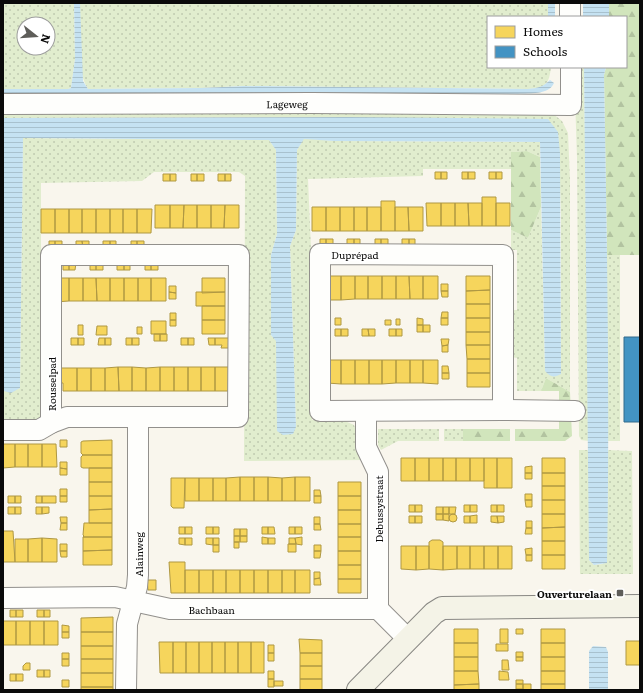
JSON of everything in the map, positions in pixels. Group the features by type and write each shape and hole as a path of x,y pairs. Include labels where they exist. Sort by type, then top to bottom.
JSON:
{"street":[{"path":"570,3 570,16"},
{"name":"Lageweg","path":"3,104 311,103 571,106 571,68"},
{"name":"Duprépad","path":"503,410 503,255 320,254 320,412 503,410 575,411"},
{"name":"Rousselpad","path":"239,255 238,417 67,417 51,423 51,256 239,255"},
{"name":"Debussystraat","path":"366,411 366,447 378,472 378,609"},
{"name":"Alainweg","path":"126,690 126,635 138,575 138,417"},
{"path":"3,430 39,430 51,423"},
{"name":"Bachbaan","path":"3,598 115,598 170,609 378,609"},
{"path":"358,690 434,613 442,608 640,606"},
{"path":"378,609 408,639"}],"green space":[{"path":"3,3 74,3 75,59 71,88 3,89"},
{"path":"80,3 548,3 548,16 487,16 487,68 551,68 546,84 539,88 528,89 244,86 88,89 81,71 79,36"},
{"path":"609,3 639,3 639,255 607,255 604,75 606,68 627,68 627,16 609,16"},
{"path":"574,68 584,68 589,441 581,440 579,436 577,158"},
{"path":"3,107 552,113 562,121 568,133 570,180 570,392 546,378 541,391 517,391 517,358 511,357 510,310 517,310 517,250 511,250 511,230 528,238 541,207 545,371 561,374 561,214 558,132 349,117 3,118"},
{"path":"23,138 269,140 276,150 277,234 271,255 271,335 276,340 296,427 290,246 296,230 297,150 304,138 334,141 540,142 540,157 527,151 511,152 511,169 423,169 423,176 308,179 311,249 312,420 345,421 354,425 367,460 244,461 245,176 239,172 154,172 142,181 41,183 41,419 3,419 3,390 20,388"},
{"path":"527,151 540,157 541,207 528,238 511,230 511,152"},
{"path":"607,255 620,255 620,441 607,441"},
{"path":"546,378 570,392 572,436 565,441 515,441 515,429 559,429 559,391 541,391"},
{"path":"378,429 439,429 439,441 398,441 381,450 378,445"},
{"path":"444,429 463,429 463,441 444,441"},
{"path":"463,429 510,429 510,441 463,441"},
{"path":"579,450 589,450 589,560 594,565 603,564 608,497 607,450 632,451 633,574 580,574"}],"water":[{"path":"74,3 80,3 83,81 88,89 244,86 528,89 540,87 550,80 554,83 548,90 518,94 3,96 3,89 71,88 75,59"},
{"path":"548,3 555,3 555,16 548,16"},
{"path":"583,3 609,3 609,16 583,16"},
{"path":"584,68 606,68 604,75 608,380 607,563 594,565 589,560"},
{"path":"349,117 548,119 558,132 560,153 561,374 552,376 545,371 540,142 334,141 304,139 297,150 296,230 290,246 296,427 293,434 283,435 277,431 276,341 271,335 271,255 277,234 276,150 269,140 23,138 20,388 11,393 4,391 3,118"},
{"path":"593,646 606,647 608,652 608,690 589,690 589,651"}],"building: Homes":[{"path":"435,172 441,172 441,179 435,179"},
{"path":"441,172 447,172 447,179 441,179"},
{"path":"462,172 468,172 468,179 462,179"},
{"path":"468,172 475,172 475,179 468,179"},
{"path":"489,172 496,172 496,179 489,179"},
{"path":"496,172 502,172 502,179 496,179"},
{"path":"163,174 170,174 170,181 163,181"},
{"path":"170,174 176,174 176,181 170,181"},
{"path":"191,174 197,174 197,181 191,181"},
{"path":"197,174 204,174 204,181 197,181"},
{"path":"218,174 225,174 225,181 218,181"},
{"path":"225,174 231,174 231,181 225,181"},
{"path":"482,197 496,197 496,226 482,226"},
{"path":"381,201 395,201 395,231 381,231"},
{"path":"426,203 441,203 441,226 427,226"},
{"path":"441,203 455,203 455,226 441,226"},
{"path":"455,203 468,203 469,226 455,226"},
{"path":"468,203 482,203 482,226 469,226"},
{"path":"496,203 510,203 510,226 496,226"},
{"path":"155,205 170,205 170,228 155,228"},
{"path":"170,205 184,205 183,228 170,228"},
{"path":"184,205 197,205 197,228 183,228"},
{"path":"197,205 211,205 211,228 197,228"},
{"path":"211,205 225,205 224,228 211,228"},
{"path":"225,205 239,205 239,228 224,228"},
{"path":"312,207 326,207 326,231 312,231"},
{"path":"326,207 340,207 340,231 326,231"},
{"path":"340,207 354,207 354,231 340,231"},
{"path":"354,207 367,207 367,231 354,231"},
{"path":"367,207 381,207 381,231 367,231"},
{"path":"395,207 408,207 409,231 395,231"},
{"path":"408,207 423,207 423,231 409,231"},
{"path":"41,209 55,209 55,233 41,233"},
{"path":"55,209 69,209 69,233 55,233"},
{"path":"69,209 82,209 82,233 69,233"},
{"path":"82,209 96,209 96,233 82,233"},
{"path":"96,209 110,209 110,233 96,233"},
{"path":"110,209 123,209 123,233 110,233"},
{"path":"123,209 137,209 137,233 123,233"},
{"path":"137,209 152,209 151,233 137,233"},
{"path":"320,239 326,239 326,246 320,246"},
{"path":"326,239 333,239 333,246 326,246"},
{"path":"347,239 354,239 354,246 347,246"},
{"path":"354,239 360,239 360,246 354,246"},
{"path":"375,239 381,239 381,246 375,246"},
{"path":"381,239 388,239 388,246 381,246"},
{"path":"402,239 409,239 409,246 402,246"},
{"path":"409,239 415,239 415,246 409,246"},
{"path":"49,241 55,241 55,248 49,248"},
{"path":"55,241 62,241 62,248 55,248"},
{"path":"76,241 82,241 83,248 76,248"},
{"path":"82,241 89,241 89,248 83,248"},
{"path":"103,241 110,241 110,248 103,248"},
{"path":"110,241 116,241 116,248 110,248"},
{"path":"131,241 137,241 137,248 131,248"},
{"path":"137,241 144,241 144,248 137,248"},
{"path":"63,263 69,263 69,270 63,270"},
{"path":"69,263 76,263 75,270 69,270"},
{"path":"90,263 96,263 96,270 90,270"},
{"path":"96,263 103,263 103,270 96,270"},
{"path":"117,263 124,263 124,270 117,270"},
{"path":"124,263 130,263 130,270 124,270"},
{"path":"145,263 151,263 151,270 145,270"},
{"path":"151,263 158,263 158,270 151,270"},
{"path":"327,276 341,276 341,300 327,300"},
{"path":"341,276 355,276 355,299 341,300"},
{"path":"355,276 368,276 368,299 355,299"},
{"path":"368,276 382,276 382,299 368,299"},
{"path":"382,276 396,276 396,299 382,299"},
{"path":"396,276 409,276 410,299 396,299"},
{"path":"409,276 423,276 423,299 410,299"},
{"path":"423,276 438,276 438,299 423,299"},
{"path":"466,276 490,276 490,290 466,291"},
{"path":"54,278 69,278 69,301 55,302"},
{"path":"69,278 83,278 83,301 69,301"},
{"path":"83,278 96,278 97,301 83,301"},
{"path":"96,278 110,278 110,301 97,301"},
{"path":"110,278 124,278 124,301 110,301"},
{"path":"124,278 138,278 138,301 124,301"},
{"path":"138,278 151,278 151,301 138,301"},
{"path":"151,278 166,278 166,301 151,301"},
{"path":"202,278 225,278 225,292 202,293"},
{"path":"441,284 448,284 448,291 441,291"},
{"path":"169,286 176,286 176,293 169,292"},
{"path":"490,290 490,304 466,304 466,291"},
{"path":"441,291 448,291 448,297 442,297"},
{"path":"169,292 176,293 176,299 169,299"},
{"path":"196,292 225,292 225,306 196,306"},
{"path":"466,304 490,304 490,318 466,318"},
{"path":"202,306 225,306 225,320 202,320"},
{"path":"442,312 448,312 448,318 441,318"},
{"path":"170,313 176,313 176,320 170,320"},
{"path":"335,318 341,318 341,325 335,325"},
{"path":"417,318 423,319 423,325 417,325"},
{"path":"441,318 448,318 448,325 441,325"},
{"path":"466,318 490,318 490,332 466,332"},
{"path":"396,319 400,319 400,325 396,325"},
{"path":"170,320 176,320 176,326 170,326"},
{"path":"202,320 225,320 225,334 202,334"},
{"path":"385,320 391,320 391,325 385,325"},
{"path":"151,321 166,321 166,334 151,334"},
{"path":"78,325 83,325 83,335 78,335"},
{"path":"417,325 423,325 423,332 417,332"},
{"path":"423,325 430,325 430,332 423,332"},
{"path":"97,326 107,326 107,335 96,335"},
{"path":"137,327 142,327 142,334 137,334"},
{"path":"335,329 341,329 341,336 335,336"},
{"path":"341,329 348,329 348,336 341,336"},
{"path":"362,329 368,329 369,336 362,336"},
{"path":"368,329 375,329 375,336 369,336"},
{"path":"389,329 396,329 396,336 389,336"},
{"path":"396,329 402,329 402,336 396,336"},
{"path":"466,332 490,332 490,345 466,345"},
{"path":"154,334 160,334 160,341 154,341"},
{"path":"160,334 167,334 167,341 160,341"},
{"path":"71,338 78,338 78,345 71,345"},
{"path":"78,338 84,338 84,345 78,345"},
{"path":"99,338 105,338 105,345 98,345"},
{"path":"105,338 111,338 111,345 105,345"},
{"path":"126,338 132,338 132,345 126,345"},
{"path":"132,338 139,338 139,345 132,345"},
{"path":"181,338 188,338 188,345 181,345"},
{"path":"188,338 194,338 194,345 188,345"},
{"path":"208,338 215,338 215,345 209,345"},
{"path":"215,338 229,338 229,348 221,348 222,345 215,345"},
{"path":"441,339 449,339 448,345 442,346"},
{"path":"448,345 448,352 442,352 442,346"},
{"path":"466,345 490,345 490,359 467,359"},
{"path":"467,359 490,359 490,373 467,373"},
{"path":"327,360 341,360 341,384 327,383"},
{"path":"341,360 355,360 355,384 341,384"},
{"path":"355,360 369,360 369,384 355,384"},
{"path":"369,360 382,360 382,384 369,384"},
{"path":"382,360 396,360 396,383 382,384"},
{"path":"396,360 410,360 410,383 396,383"},
{"path":"410,360 423,360 423,383 410,383"},
{"path":"423,360 438,360 438,384 423,383"},
{"path":"442,366 448,366 449,373 442,373"},
{"path":"118,367 132,367 132,391 119,391"},
{"path":"118,367 119,391 105,391 105,368"},
{"path":"132,367 146,368 146,391 132,391"},
{"path":"160,367 160,391 146,391 146,368"},
{"path":"160,367 174,367 174,391 160,391"},
{"path":"174,367 188,367 188,391 174,391"},
{"path":"188,367 201,367 201,391 188,391"},
{"path":"201,367 215,367 215,391 201,391"},
{"path":"215,367 229,367 229,391 215,391"},
{"path":"55,368 77,368 77,391 63,391 63,383 55,383"},
{"path":"77,368 91,368 91,391 77,391"},
{"path":"91,368 105,368 105,391 91,391"},
{"path":"442,373 449,373 449,379 442,379"},
{"path":"467,373 490,373 490,387 467,387"},
{"path":"60,440 67,440 67,447 60,447"},
{"path":"112,440 112,455 83,455 81,453 81,442 83,441"},
{"path":"3,444 15,444 15,467 3,468"},
{"path":"15,444 28,444 28,467 15,467"},
{"path":"28,444 42,444 42,467 28,467"},
{"path":"42,444 56,444 57,467 42,467"},
{"path":"83,455 112,455 112,468 83,468 81,467 81,457"},
{"path":"401,458 415,458 415,481 401,481"},
{"path":"415,458 429,458 429,481 415,481"},
{"path":"429,458 443,458 443,481 429,481"},
{"path":"443,458 456,458 456,481 443,481"},
{"path":"456,458 470,458 470,481 456,481"},
{"path":"470,458 484,458 484,481 470,481"},
{"path":"484,458 497,458 497,488 484,488"},
{"path":"497,458 512,458 512,488 497,488"},
{"path":"542,458 565,458 565,473 542,473"},
{"path":"60,462 67,462 67,469 60,468"},
{"path":"532,466 532,473 525,473 525,467"},
{"path":"60,468 67,469 67,475 60,475"},
{"path":"89,468 112,468 112,482 89,482"},
{"path":"525,473 532,473 532,479 525,479"},
{"path":"542,473 565,473 565,486 542,486"},
{"path":"240,477 254,477 254,501 240,501"},
{"path":"240,477 240,501 226,501 226,478"},
{"path":"254,477 268,477 268,501 254,501"},
{"path":"268,477 282,478 282,501 268,501"},
{"path":"295,477 295,501 282,501 282,478"},
{"path":"295,477 310,477 310,501 295,501"},
{"path":"171,478 185,478 184,508 173,508 171,506"},
{"path":"185,478 199,478 199,501 185,501"},
{"path":"199,478 213,478 213,501 199,501"},
{"path":"213,478 226,478 226,501 213,501"},
{"path":"89,482 112,482 112,496 89,496"},
{"path":"338,482 361,482 361,496 338,496"},
{"path":"542,486 565,486 565,500 542,500"},
{"path":"60,489 67,489 67,496 60,496"},
{"path":"314,490 320,490 321,496 314,496"},
{"path":"525,494 532,494 532,500 525,500"},
{"path":"8,496 15,496 15,503 8,503"},
{"path":"15,496 21,496 21,503 15,503"},
{"path":"36,496 42,496 42,503 36,503"},
{"path":"42,496 56,496 56,503 42,503"},
{"path":"60,496 67,496 67,502 60,502"},
{"path":"89,496 112,496 112,509 89,510"},
{"path":"314,496 321,496 321,503 314,503"},
{"path":"338,496 361,496 361,510 338,510"},
{"path":"525,500 532,500 532,507 526,507"},
{"path":"542,500 565,500 565,514 542,514"},
{"path":"409,505 415,505 415,512 409,512"},
{"path":"415,505 422,505 422,512 415,512"},
{"path":"464,505 470,505 470,512 464,512"},
{"path":"470,505 477,505 477,512 470,512"},
{"path":"491,505 497,505 497,512 491,512"},
{"path":"497,505 504,505 504,512 497,512"},
{"path":"8,507 15,507 15,514 8,514"},
{"path":"15,507 21,507 21,514 15,514"},
{"path":"36,507 42,507 42,514 36,514"},
{"path":"42,507 49,507 49,513 42,514"},
{"path":"436,507 443,507 443,514 436,514"},
{"path":"443,507 449,507 449,514 443,514"},
{"path":"449,507 456,507 455,514 449,514"},
{"path":"112,509 112,523 89,523 89,510"},
{"path":"338,510 361,510 361,524 338,524"},
{"path":"436,514 443,514 443,520 436,520"},
{"path":"443,514 449,514 449,521 443,520"},
{"path":"451,514 455,514 457,518 455,522 451,522 449,520 449,516"},
{"path":"542,514 565,514 565,527 542,528"},
{"path":"477,515 477,523 470,523 470,516"},
{"path":"409,516 415,516 415,523 409,523"},
{"path":"415,516 422,516 422,523 415,523"},
{"path":"464,516 470,516 470,523 464,523"},
{"path":"491,516 497,516 498,523 491,522"},
{"path":"497,516 504,516 504,522 498,523"},
{"path":"60,517 67,517 67,523 61,523"},
{"path":"314,517 320,517 320,524 314,524"},
{"path":"526,521 532,521 532,528 526,528"},
{"path":"61,523 67,523 67,530 60,530"},
{"path":"84,523 112,523 112,537 83,537"},
{"path":"314,524 320,524 321,530 314,530"},
{"path":"338,524 361,524 361,537 338,537"},
{"path":"179,527 185,527 185,534 179,534"},
{"path":"185,527 192,527 192,534 185,534"},
{"path":"206,527 213,527 213,534 206,534"},
{"path":"213,527 219,527 219,534 213,534"},
{"path":"262,527 268,527 268,534 262,534"},
{"path":"268,527 274,527 275,534 268,534"},
{"path":"289,527 295,527 295,534 289,534"},
{"path":"295,527 302,527 302,534 295,534"},
{"path":"565,527 565,541 542,541 542,528"},
{"path":"526,528 532,528 532,534 525,534"},
{"path":"234,529 240,529 240,536 234,536"},
{"path":"240,529 247,529 247,536 240,536"},
{"path":"3,531 13,531 15,562 3,562"},
{"path":"234,536 240,536 240,542 234,542"},
{"path":"240,536 247,536 247,542 240,542"},
{"path":"83,537 112,537 112,550 83,551"},
{"path":"262,537 268,538 268,544 262,544"},
{"path":"302,537 302,545 296,544 295,538"},
{"path":"338,537 361,537 361,551 338,551"},
{"path":"42,538 57,539 57,562 42,562"},
{"path":"42,538 42,562 28,562 28,539"},
{"path":"179,538 185,538 185,545 179,544"},
{"path":"185,538 192,538 192,545 185,545"},
{"path":"206,538 213,538 213,545 206,544"},
{"path":"213,538 219,538 219,545 213,545"},
{"path":"268,538 275,538 275,544 268,544"},
{"path":"289,538 295,538 296,544 289,544"},
{"path":"15,539 28,539 28,562 15,562"},
{"path":"432,540 440,540 443,542 443,570 429,569 429,542"},
{"path":"542,541 565,541 565,555 542,555"},
{"path":"234,542 239,542 239,548 234,548"},
{"path":"60,544 67,544 67,551 60,551"},
{"path":"288,544 296,544 296,552 288,552"},
{"path":"213,545 219,545 219,552 213,552"},
{"path":"314,545 321,545 321,551 314,551"},
{"path":"401,546 416,546 416,570 401,569"},
{"path":"416,546 429,546 429,569 416,570"},
{"path":"443,546 457,546 457,569 443,570"},
{"path":"457,546 470,546 470,569 457,569"},
{"path":"470,546 484,546 484,569 470,569"},
{"path":"484,546 498,546 498,569 484,569"},
{"path":"498,546 512,546 512,569 498,569"},
{"path":"532,548 532,555 526,555 525,549"},
{"path":"112,550 112,565 83,565 83,551"},
{"path":"60,551 67,551 67,557 61,557"},
{"path":"314,551 321,551 320,558 314,558"},
{"path":"338,551 361,551 361,565 338,565"},
{"path":"526,555 532,555 532,561 526,561"},
{"path":"542,555 565,555 565,569 542,569"},
{"path":"169,562 185,562 185,593 171,593"},
{"path":"338,565 361,565 361,579 338,579"},
{"path":"185,570 199,570 199,593 185,593"},
{"path":"199,570 213,570 213,593 199,593"},
{"path":"213,570 226,570 226,593 213,593"},
{"path":"226,570 240,570 240,593 226,593"},
{"path":"240,570 254,570 254,593 240,593"},
{"path":"254,570 268,570 268,593 254,593"},
{"path":"268,570 282,570 282,593 268,593"},
{"path":"282,570 295,570 295,593 282,593"},
{"path":"295,570 310,570 310,593 295,593"},
{"path":"314,572 320,572 320,578 314,579"},
{"path":"320,578 321,585 314,585 314,579"},
{"path":"338,579 361,579 361,593 338,593"},
{"path":"147,580 156,580 156,590 148,590"},
{"path":"10,610 16,610 16,617 10,617"},
{"path":"16,610 23,610 23,617 16,617"},
{"path":"37,610 44,610 44,617 37,617"},
{"path":"44,610 50,610 50,617 44,617"},
{"path":"113,617 113,632 81,632 81,618"},
{"path":"3,621 16,621 16,645 3,645"},
{"path":"16,621 30,621 30,645 16,645"},
{"path":"30,621 44,621 44,645 30,645"},
{"path":"44,621 58,621 58,645 44,645"},
{"path":"62,625 69,626 69,632 62,632"},
{"path":"454,629 478,629 478,643 454,643"},
{"path":"500,629 508,629 508,643 500,643"},
{"path":"516,629 523,629 523,634 516,634"},
{"path":"541,629 565,629 565,643 541,643"},
{"path":"62,632 69,632 69,638 62,638"},
{"path":"81,632 113,632 113,646 81,646"},
{"path":"299,639 322,640 322,653 300,653"},
{"path":"626,641 640,641 640,665 626,665"},
{"path":"159,642 173,642 173,673 160,673"},
{"path":"173,642 186,642 186,673 173,673"},
{"path":"186,642 199,642 199,673 186,673"},
{"path":"199,642 212,642 212,673 199,673"},
{"path":"212,642 225,642 225,673 212,673"},
{"path":"225,642 238,642 238,673 225,673"},
{"path":"238,642 251,642 251,673 238,673"},
{"path":"251,642 264,642 264,673 251,673"},
{"path":"454,643 478,643 478,657 454,657"},
{"path":"541,643 565,643 565,657 541,657"},
{"path":"496,644 508,644 508,651 496,651"},
{"path":"268,645 274,645 274,653 268,653"},
{"path":"81,646 113,646 113,659 81,659"},
{"path":"516,652 523,652 523,657 516,657"},
{"path":"62,653 69,653 69,659 62,659"},
{"path":"268,653 274,653 274,661 268,661"},
{"path":"300,653 322,653 322,666 300,666"},
{"path":"454,657 478,657 478,671 454,671"},
{"path":"516,657 523,657 523,661 516,661"},
{"path":"541,657 565,657 565,671 541,671"},
{"path":"62,659 69,659 69,666 62,666"},
{"path":"81,659 113,659 113,673 81,673"},
{"path":"502,660 508,660 509,670 502,670"},
{"path":"26,663 30,663 30,670 23,670 23,666"},
{"path":"300,666 322,666 322,679 300,679"},
{"path":"37,670 44,670 44,677 37,677"},
{"path":"44,670 50,670 50,677 44,677"},
{"path":"268,671 274,671 274,679 268,679"},
{"path":"454,671 478,671 479,684 454,685"},
{"path":"499,671 508,672 509,680 499,680"},
{"path":"541,671 565,671 565,684 541,684"},
{"path":"81,673 113,673 113,687 81,687"},
{"path":"10,674 16,674 16,681 10,681"},
{"path":"16,674 23,674 23,681 16,681"},
{"path":"268,679 274,679 274,687 268,687"},
{"path":"300,679 322,679 322,690 300,690"},
{"path":"62,680 69,680 69,687 62,687"},
{"path":"516,680 523,680 523,684 516,684"},
{"path":"274,681 283,681 283,686 274,686"},
{"path":"479,684 479,690 454,690 454,685"},
{"path":"516,684 523,684 523,689 516,689"},
{"path":"523,684 531,684 531,690 523,690"},
{"path":"541,684 565,684 565,690 541,690"},
{"path":"81,687 113,687 113,690 81,690"}],"building: Schools":[{"path":"624,337 640,337 640,422 624,422"}],"place":[{"name":"Ouverturelaan","path":"620,593"}]}
